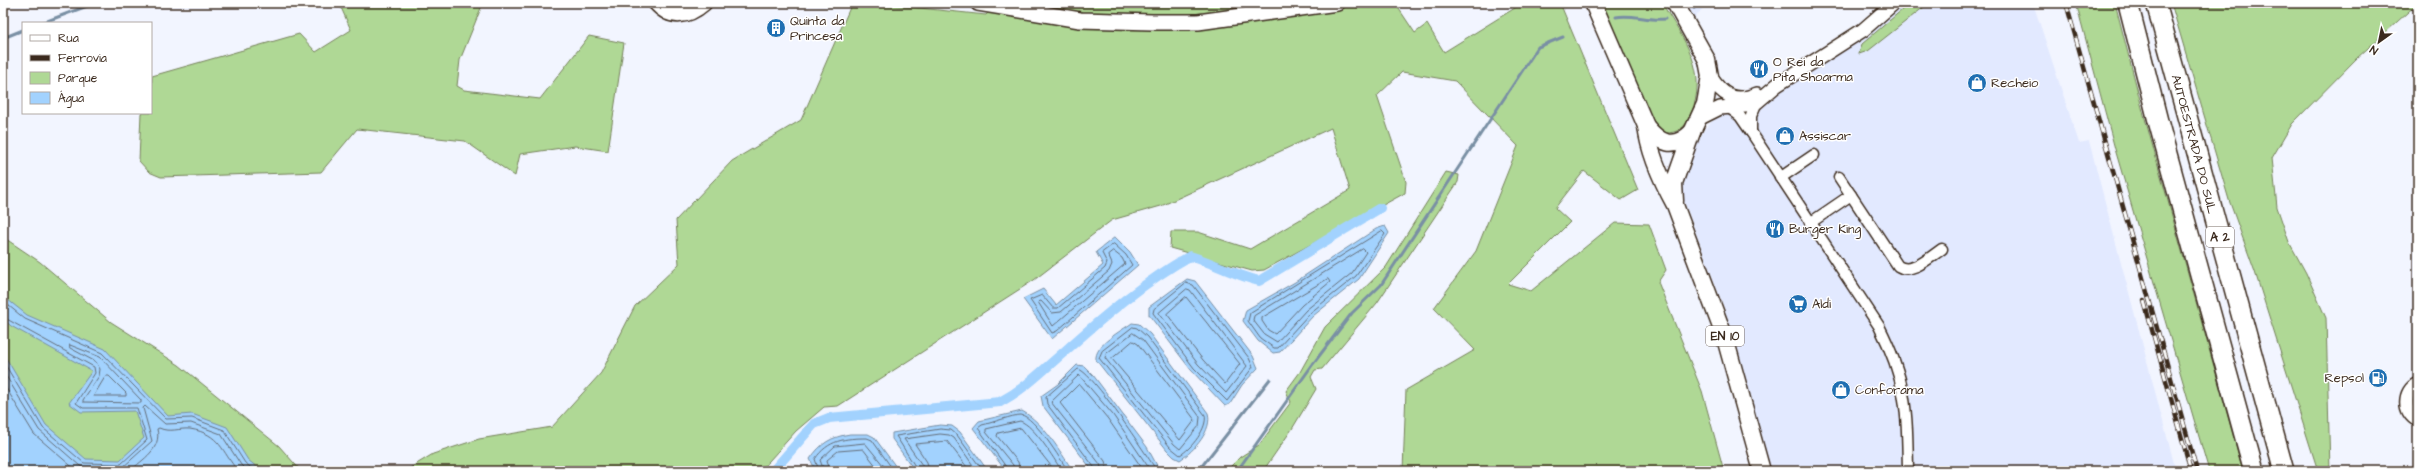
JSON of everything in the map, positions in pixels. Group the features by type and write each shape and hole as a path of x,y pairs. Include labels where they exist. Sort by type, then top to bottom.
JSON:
{"highway":[{"name":"A 2","path":"2128,3 2158,122 2254,471"},
{"name":"AUTOESTRADA DO SUL","path":"2156,3 2284,471"}],"main road":[{"path":"656,3 662,10 677,16 686,15 704,3"},
{"path":"978,3 1080,20 1152,22 1198,22 1337,3"},
{"name":"EN 10","path":"1593,3 1646,126 1648,142 1666,188 1675,205 1726,338 1762,471"},
{"name":"EN 10","path":"1675,3 1706,60 1710,76 1709,91 1674,183 1675,205"},
{"name":"EN 10","path":"1646,126 1656,138 1665,142 1682,141 1696,125"}],"street":[{"path":"1696,125 1720,108 1745,106 1757,102 1777,85 1863,30 1894,3"},
{"path":"1710,76 1718,88 1728,97 1748,98 1777,85"},
{"path":"1751,132 1751,116 1757,102"},
{"path":"1728,107 1740,116 1751,132 1879,326 1892,352 1906,401 1908,471"},
{"path":"1780,178 1814,155"},
{"path":"1839,177 1895,262 1903,270 1912,269 1942,248"},
{"path":"1810,223 1851,195"},
{"path":"2417,383 2407,398 2406,406 2417,421"}],"shaded area":[{"path":"1683,3 1707,3 1693,20"},
{"path":"1899,3 2033,3 2079,143 2089,141 2176,471 1769,471 1757,421 1723,305 1682,196 1684,179 1694,151 1704,130 1713,120 1887,13"}],"green space":[{"path":"339,3 483,3 460,60 457,86 464,90 540,99 589,36 624,43 608,151 575,146 520,154 515,176 465,141 357,129 321,172 161,177 149,172 139,161 141,114 152,114 152,76 299,34 316,52 351,30"},
{"path":"852,3 872,3 986,15 997,3 1395,3 1415,33 1427,24 1444,52 1523,3 1560,3 1638,190 1621,200 1584,171 1555,208 1570,222 1508,284 1531,291 1615,223 1649,224 1666,270 1658,282 1702,391 1724,471 1403,471 1406,390 1475,350 1434,308 1476,251 1518,146 1455,81 1402,72 1377,96 1406,182 1405,193 1264,270 1252,271 1170,248 1171,232 1198,232 1250,249 1350,190 1331,128 1161,206 1112,220 1034,280 838,406 824,407 796,431 760,471 405,471 433,454 479,439 552,427 601,373 635,306 679,264 676,220 732,161 801,120"},
{"path":"1602,3 1662,3 1678,30 1692,57 1696,70 1697,85 1695,100 1690,116 1683,127 1677,131 1665,133 1654,125"},
{"path":"1910,3 1929,3 1868,51 1859,54 1862,44"},
{"path":"2076,3 2115,3 2141,104 2243,471 2209,471 2115,149"},
{"path":"2171,3 2418,3 2357,58 2292,124 2272,158 2277,207 2289,242 2306,273 2326,318 2330,471 2318,471 2255,272 2229,200"},
{"path":"1446,172 1459,175 1458,182 1377,303 1322,369 1315,370 1311,377 1316,389 1292,429 1263,471 1226,471 1240,457 1259,445 1291,402 1286,391 1300,372 1325,327 1386,267"},
{"path":"3,237 40,262 111,322 179,365 279,446 301,471 3,471"}],"water":[{"path":"1385,226 1389,233 1359,279 1313,316 1280,352 1273,353 1258,341 1243,321 1246,310 1295,282 1376,229"},
{"path":"1115,237 1130,252 1138,265 1052,339 1023,299 1043,289 1056,305 1103,265 1096,252"},
{"path":"1187,279 1195,281 1253,356 1258,368 1242,385 1230,404 1225,406 1191,370 1149,315 1149,307"},
{"path":"3,296 27,315 105,349 168,416 192,414 227,427 248,460 262,471 3,471 3,353 46,425 86,459 120,460 144,438 135,411 81,412 69,403 92,371 11,326 3,319"},
{"path":"1132,323 1139,324 1150,334 1208,413 1208,426 1201,440 1180,460 1174,457 1167,450 1096,360 1099,349 1115,334"},
{"path":"1077,365 1084,366 1093,375 1147,447 1160,471 1094,471 1089,466 1043,406 1041,396 1058,384"},
{"path":"1022,411 1037,422 1044,430 1057,446 1073,471 1006,471 973,428 979,421"},
{"path":"940,425 952,426 960,432 988,471 915,471 892,439 892,433"},
{"path":"850,434 868,434 874,437 899,471 816,471 810,459 818,449 832,439"}],"waterway":[{"path":"45,22 95,3"},
{"path":"1694,8 1698,3"},
{"path":"1616,17 1628,16 1665,19"},
{"path":"3,38 22,30"},
{"path":"1237,471 1313,364 1352,313 1381,285 1538,47 1563,37"},
{"path":"773,471 814,424 829,418 1000,402 1034,379 1125,300 1173,266 1190,256 1241,276 1259,281 1380,208"},
{"path":"1198,471 1270,379"}],"railway":[{"path":"2066,3 2197,471"},
{"path":"2144,301 2191,471"}],"place":[{"name":"Quinta da Princesa","path":"776,28"},
{"name":"O Rei da Pita Shoarma","path":"1759,69"},
{"name":"Recheio","path":"1977,83"},
{"name":"Assiscar","path":"1785,136"},
{"name":"Burger King","path":"1775,229"},
{"name":"Aldi","path":"1798,304"},
{"name":"Repsol","path":"2378,378"},
{"name":"Conforama","path":"1841,390"}]}
